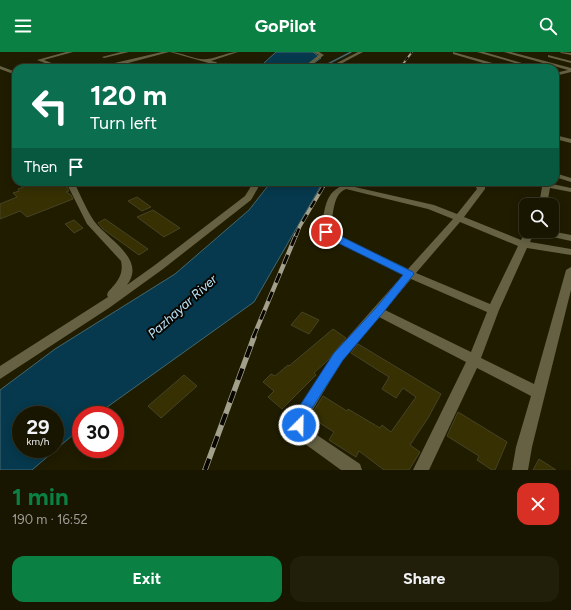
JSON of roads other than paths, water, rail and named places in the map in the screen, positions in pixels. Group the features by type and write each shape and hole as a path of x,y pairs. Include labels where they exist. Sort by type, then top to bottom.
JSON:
{"street":[{"path":"51,64 37,59 71,52"},
{"path":"104,57 127,52"},
{"path":"119,64 167,52"},
{"path":"172,52 215,64"},
{"path":"206,61 236,52"},
{"path":"337,64 361,52"},
{"path":"479,52 522,64"},
{"path":"506,52 550,64"},
{"path":"562,52 571,54"},
{"path":"309,64 320,54"},
{"path":"454,54 490,64"},
{"path":"528,58 541,55 571,62"},
{"path":"0,67 12,72"},
{"path":"559,67 571,70"},
{"path":"0,72 7,70"},
{"path":"559,73 571,70"},
{"path":"559,138 571,141"},
{"path":"559,176 571,180"},
{"path":"72,186 90,222 126,260 128,269 126,278 105,305"},
{"path":"0,373 105,305 158,267 248,198 254,186"},
{"path":"354,470 306,436 299,425 302,414 338,357 379,312 409,274 459,217 481,186"},
{"path":"543,186 543,198"},
{"path":"552,186 571,190"},
{"path":"493,310 409,274 335,238 326,232 333,198 336,191 340,188 346,187 431,207 523,244 571,252"},
{"path":"559,235 571,238"},
{"path":"421,470 474,360 493,310 526,238"},
{"path":"520,470 524,447 571,270"},
{"path":"379,312 539,393"}],"water":[{"path":"276,52 313,52 321,58 313,64 264,63"},
{"name":"Pazhayar River","path":"268,186 321,186 254,302 109,406 72,406 72,436 64,443 64,406 12,406 12,458 46,458 32,470 0,470 0,390 55,349 175,274 249,210"}],"waterway":[{"path":"328,64 351,52"}],"railway":[{"path":"403,64 412,52"},
{"path":"296,236 300,226 324,186"},
{"path":"253,338 296,235"},
{"path":"205,470 254,337"}]}
